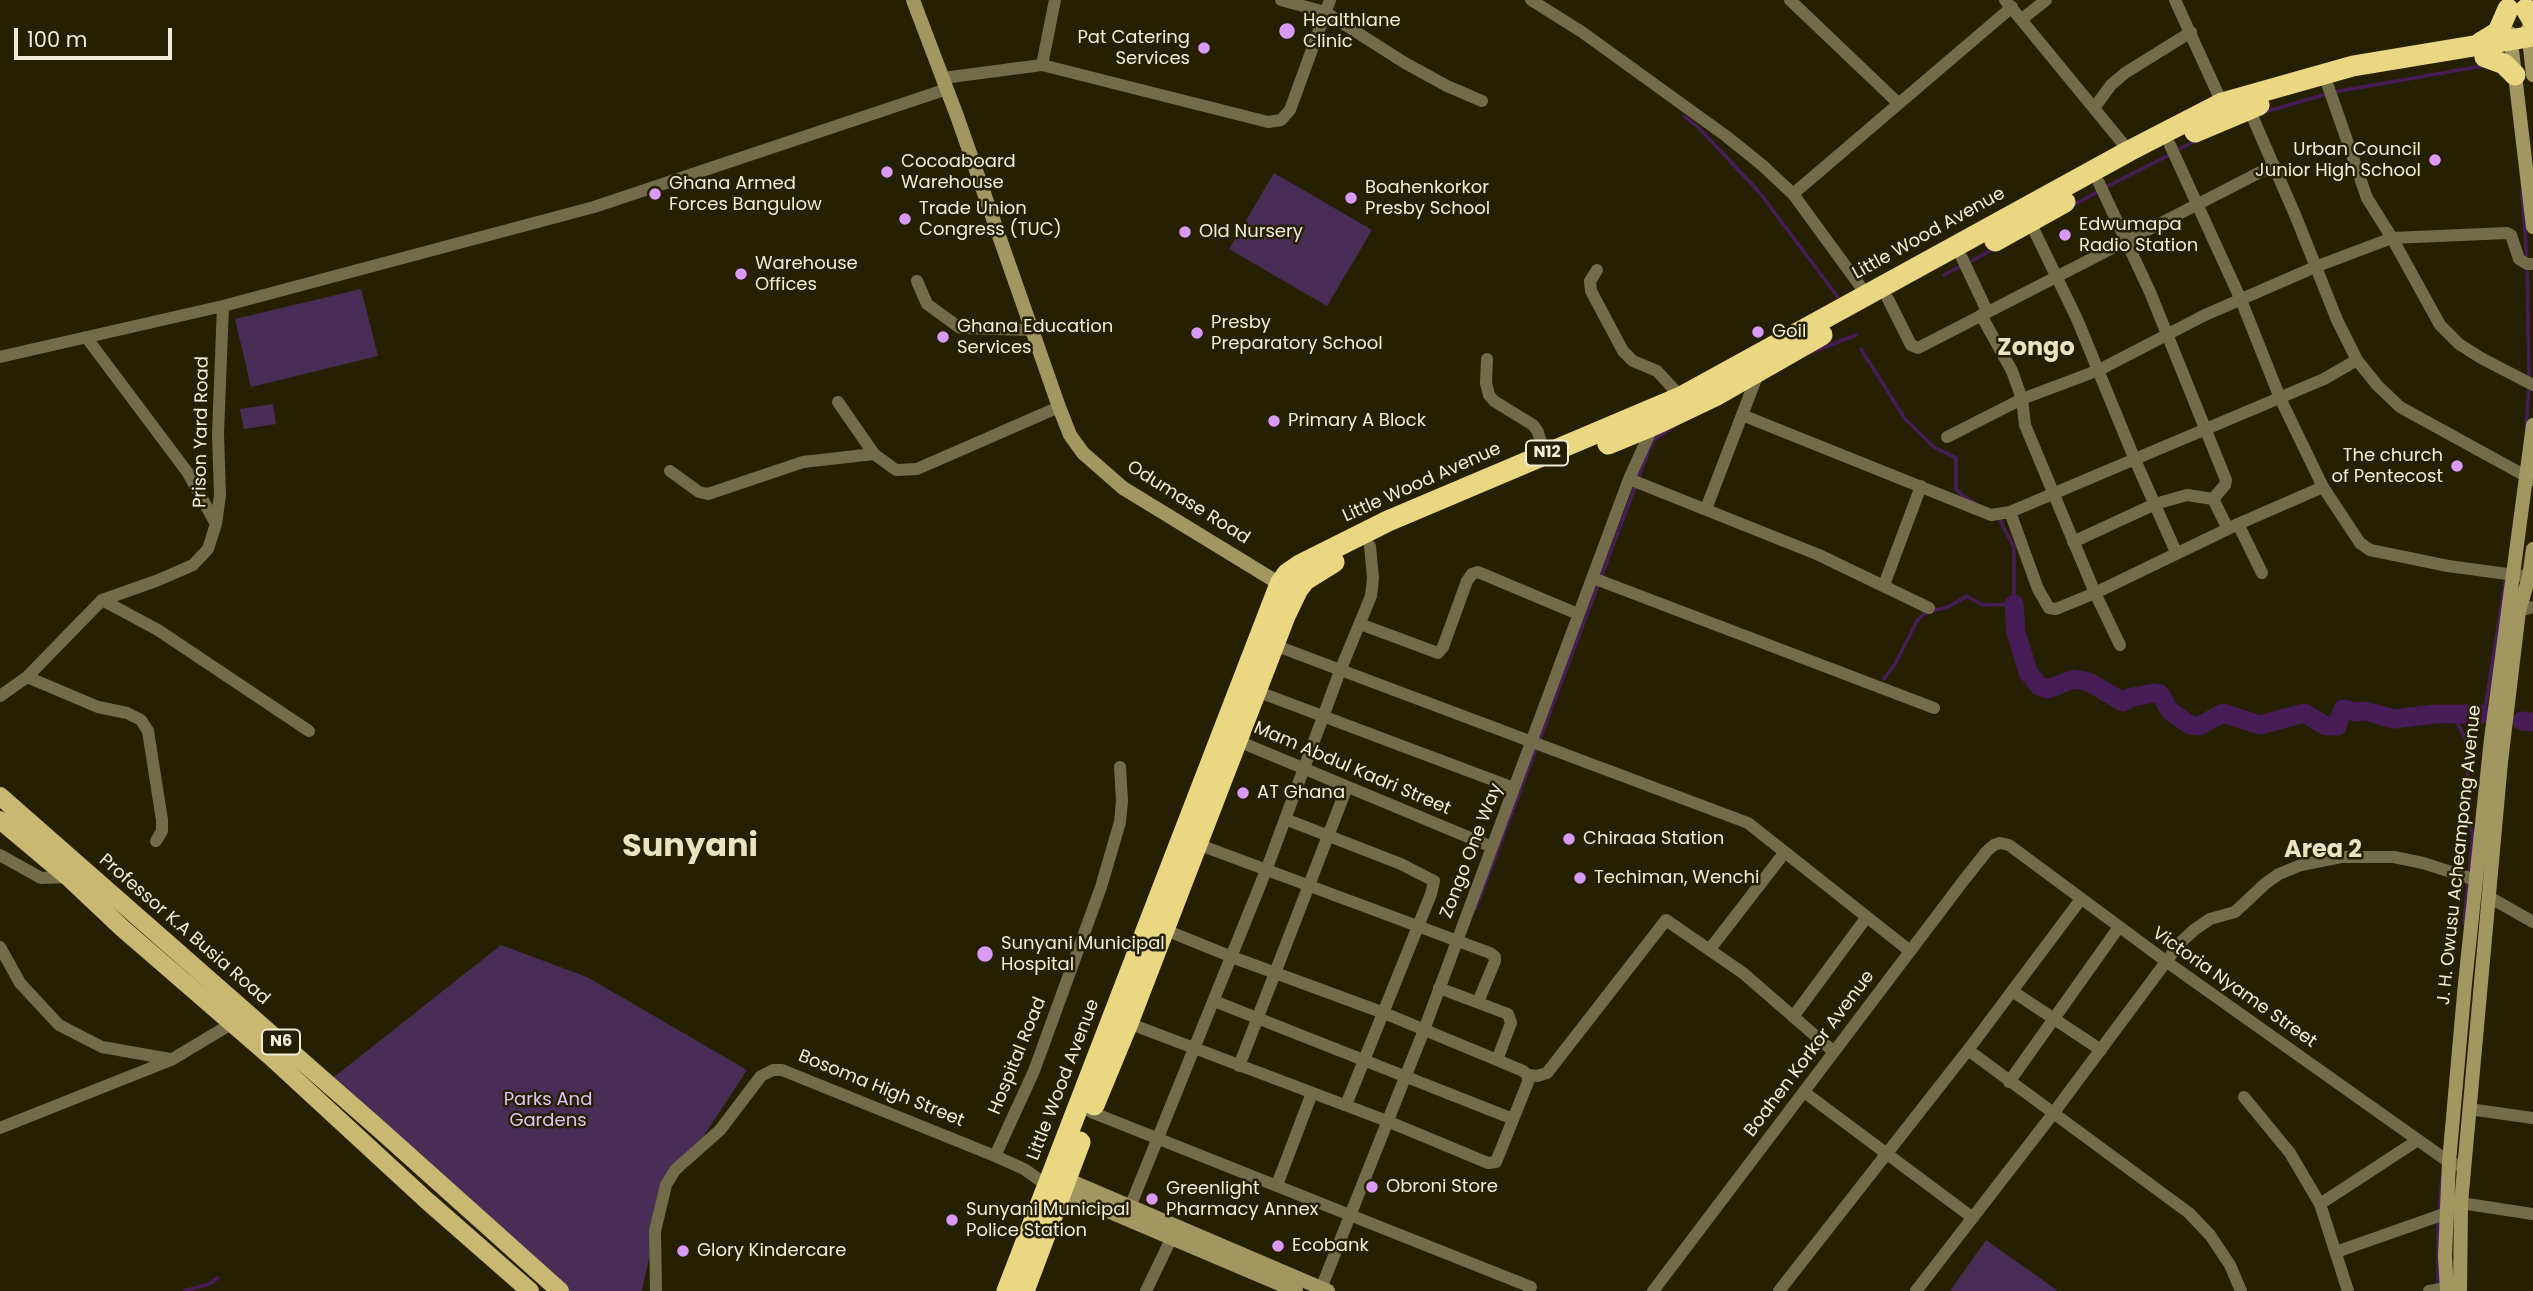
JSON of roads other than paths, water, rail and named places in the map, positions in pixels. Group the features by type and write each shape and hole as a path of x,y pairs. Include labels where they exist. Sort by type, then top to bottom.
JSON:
{"highway":[{"path":"2481,51 2498,33 2523,35"},
{"name":"Little Wood Avenue","path":"1024,1291 1058,1183 1288,588 1306,580 1322,568 1494,490 1654,425 1717,395 2099,183 2170,145 2249,109 2328,86 2481,51 2523,35"},
{"name":"Little Wood Avenue","path":"1140,966 1163,929 1274,645 1288,588 1287,574 1300,565 1388,521 1681,397 2129,151 2222,103 2353,66 2481,51"},
{"name":"Little Wood Avenue","path":"1007,1291 1091,1112 1128,1023 1128,998"}],"main road":[{"name":"Professor K.A Busia Road","path":"0,796 377,1127 559,1291"},
{"name":"Professor K.A Busia Road","path":"0,820 68,877 530,1291"}],"street":[{"name":"Odumase Road","path":"912,0 945,83 1070,435 1101,471 1154,509 1288,588"},
{"path":"1042,65 1055,0"},
{"path":"1281,0 1327,6 1405,63 1482,101"},
{"path":"1531,0 1582,33 1726,136 1793,194 1866,294"},
{"path":"1790,0 1898,103"},
{"path":"2022,19 2046,0"},
{"path":"2175,0 2222,103"},
{"path":"1793,194 2009,3 2129,151"},
{"path":"0,357 223,306 594,207 945,83 1042,65 1268,122 1281,120 1290,110 1327,6"},
{"path":"2094,108 2111,85 2125,73 2191,32"},
{"path":"2523,35 2533,227"},
{"path":"2328,86 2367,198 2392,237 2440,325 2449,336 2481,358 2533,385"},
{"path":"2249,109 2357,360 2377,386 2400,408 2530,479"},
{"path":"2170,145 2241,300 2280,398 2323,487 2360,543 2370,550 2448,566 2529,577"},
{"path":"1888,299 1914,348 1918,348 2274,165"},
{"path":"2099,183 2128,242 2226,480 2213,499"},
{"path":"2030,222 2099,370 2176,552"},
{"path":"1947,437 2022,399 2099,370 2166,334 2241,300 2392,237 2507,233 2511,235 2519,259 2533,264"},
{"path":"1962,258 1984,313 2012,371 2022,399 2025,425 2095,593 2120,645"},
{"path":"1597,270 1590,281 1591,291 1623,351 1633,361 1657,371 1681,397"},
{"path":"917,281 927,304 960,328 1031,330"},
{"name":"Prison Yard Road","path":"0,696 27,677 102,600 156,582 193,565 208,549 216,524 220,495 218,433 223,306"},
{"path":"86,337 188,473 216,524"},
{"path":"1487,359 1486,383 1489,395 1532,425 1538,432 1544,454"},
{"path":"1742,415 1921,486 2002,514 2324,379 2357,360"},
{"path":"1706,509 1759,370"},
{"path":"838,402 874,454 895,470 917,469 1059,407"},
{"name":"Zongo One Way","path":"1323,1290 1424,1030 1629,479 1654,425"},
{"name":"J. H. Owusu Acheampong Avenue","path":"2452,1290 2447,1213 2449,1162 2491,740 2513,575 2530,479 2533,425"},
{"path":"670,471 699,492 708,494 803,463 874,454"},
{"path":"1629,479 1809,551 1929,608"},
{"path":"1884,585 1921,486"},
{"path":"2002,514 2049,608 2062,608 2176,552 2323,487"},
{"path":"2073,542 2155,505 2187,495 2213,499 2262,573"},
{"path":"1130,1208 1232,957 1371,596 1373,578 1370,546"},
{"name":"J. H. Owusu Acheampong Avenue","path":"2452,1290 2489,897 2533,549"},
{"path":"1360,625 1438,653 1443,647 1467,582 1472,574 1478,572 1578,614"},
{"path":"1593,578 1934,708"},
{"path":"102,600 158,630 309,731"},
{"path":"1274,645 1748,823 1910,951"},
{"path":"27,677 98,707 127,713 141,720 148,731 162,820 162,831 156,841"},
{"path":"1256,691 1514,788"},
{"name":"Mam Abdul Kadri Street","path":"1238,741 1492,846"},
{"name":"Hospital Road","path":"995,1156 1034,1072 1101,887 1120,822 1120,767"},
{"path":"1239,1066 1347,787"},
{"path":"1285,819 1401,863 1434,881 1346,1105"},
{"name":"Victoria Nyame Street","path":"2000,843 2009,845 2119,927 2449,1162 2464,1167"},
{"name":"Boahen Korkor Avenue","path":"1653,1291 1979,861 1994,845 2000,843"},
{"path":"1197,844 1267,868 1495,957 1478,1002"},
{"path":"1710,948 1785,852"},
{"path":"0,855 41,878 68,877"},
{"path":"1916,1291 2193,930 2210,919 2235,912 2279,874 2301,865 2341,857 2393,857 2423,863 2476,880"},
{"path":"2489,897 2533,922"},
{"path":"1779,1291 1968,1050 2081,899"},
{"path":"1793,1017 1866,918"},
{"path":"1163,929 1384,1013 1528,1075 1537,1076 1546,1073 1665,920 1710,948 1743,973 1834,1052"},
{"path":"2009,1082 2119,927"},
{"path":"0,947 20,983 59,1025 102,1047 171,1060"},
{"path":"1439,988 1508,1014 1511,1018 1497,1060"},
{"path":"2012,991 2101,1050"},
{"path":"1214,1000 1513,1119"},
{"path":"1128,1023 1346,1105 1488,1163 1496,1161 1528,1082 1528,1075"},
{"path":"0,1128 171,1060 231,1024"},
{"path":"1968,1050 2052,1115 2189,1213 2210,1235 2230,1265 2241,1291"},
{"name":"Bosoma High Street","path":"656,1291 655,1231 666,1185 675,1170 720,1130 761,1076 773,1070 782,1070 1058,1183 1130,1208 1323,1290"},
{"path":"1804,1092 1973,1218"},
{"path":"1277,1185 1311,1093"},
{"path":"2244,1097 2290,1153 2320,1204 2348,1291"},
{"path":"2469,1109 2533,1118"},
{"path":"1091,1112 1531,1287 1530,1291"},
{"path":"2320,1204 2418,1140"},
{"name":"Bosoma High Street","path":"1058,1183 1171,1238 1296,1291"},
{"path":"2461,1203 2533,1214"},
{"path":"2336,1252 2447,1213"},
{"path":"1146,1291 1171,1238"},
{"path":"2429,1291 2452,1290"}],"waterway":[{"path":"2334,92 2482,66"},
{"path":"2264,112 2327,94"},
{"path":"1684,116 1699,128 1760,193 1840,300"},
{"path":"2177,150 2196,141"},
{"path":"2106,187 2171,154"},
{"path":"2072,206 2099,191"},
{"path":"2522,191 2527,260"},
{"path":"1968,263 1995,248"},
{"path":"1944,275 1961,266"},
{"path":"2527,267 2529,379"},
{"path":"1812,352 1856,335"},
{"path":"1861,349 1905,419 1934,447 1956,458 1956,489 1974,502"},
{"path":"2526,428 2529,386"},
{"path":"1476,908 1649,450 1655,439 1676,425"},
{"path":"1884,679 1895,664 1917,621 1926,612 1948,607 1967,596 1982,605 2014,604 2014,547 1998,517"},
{"path":"2484,715 2506,577"},
{"path":"2014,604 2016,632 2028,672 2039,686 2048,689 2074,679 2089,682 2123,702 2129,698 2160,694 2170,711 2190,725 2199,726 2223,713 2260,725 2304,713 2326,726 2337,726 2343,709 2365,711 2394,719 2435,714 2481,714"},
{"path":"2453,714 2466,740 2466,818 2473,834 2469,874"},
{"path":"2522,721 2533,722"},
{"path":"2464,923 2468,881"},
{"path":"2439,1212 2442,1178"},
{"path":"2438,1220 2438,1285"},
{"path":"184,1291 209,1284 218,1278"}],"place":[{"name":"Healthlane Clinic","path":"1287,31"},
{"name":"Pat Catering Services","path":"1204,48"},
{"name":"Urban Council Junior High School","path":"2435,160"},
{"name":"Cocoaboard Warehouse","path":"887,172"},
{"name":"Ghana Armed Forces Bangulow","path":"655,194"},
{"name":"Boahenkorkor Presby School","path":"1351,198"},
{"name":"Trade Union Congress (TUC)","path":"905,219"},
{"name":"Old Nursery","path":"1185,232"},
{"name":"Edwumapa Radio Station","path":"2065,235"},
{"name":"Warehouse Offices","path":"741,274"},
{"name":"Goil","path":"1758,332"},
{"name":"Presby Preparatory School","path":"1197,333"},
{"name":"Ghana Education Services","path":"943,337"},
{"name":"Primary A Block","path":"1274,421"},
{"name":"The church of Pentecost","path":"2457,466"},
{"name":"AT Ghana","path":"1243,793"},
{"name":"Chiraaa Station","path":"1569,839"},
{"name":"Techiman, Wenchi","path":"1580,878"},
{"name":"Sunyani Municipal Hospital","path":"985,954"},
{"name":"Obroni Store","path":"1372,1187"},
{"name":"Greenlight Pharmacy Annex","path":"1152,1199"},
{"name":"Sunyani Municipal Police Station","path":"952,1220"},
{"name":"Ecobank","path":"1278,1246"},
{"name":"Glory Kindercare","path":"683,1251"}],"district":[{"name":"Zongo","path":"2036,349"},
{"name":"Sunyani","path":"690,848"},
{"name":"Area 2","path":"2323,851"}],"park label":[{"name":"Parks And Gardens","path":"548,1110"}]}
